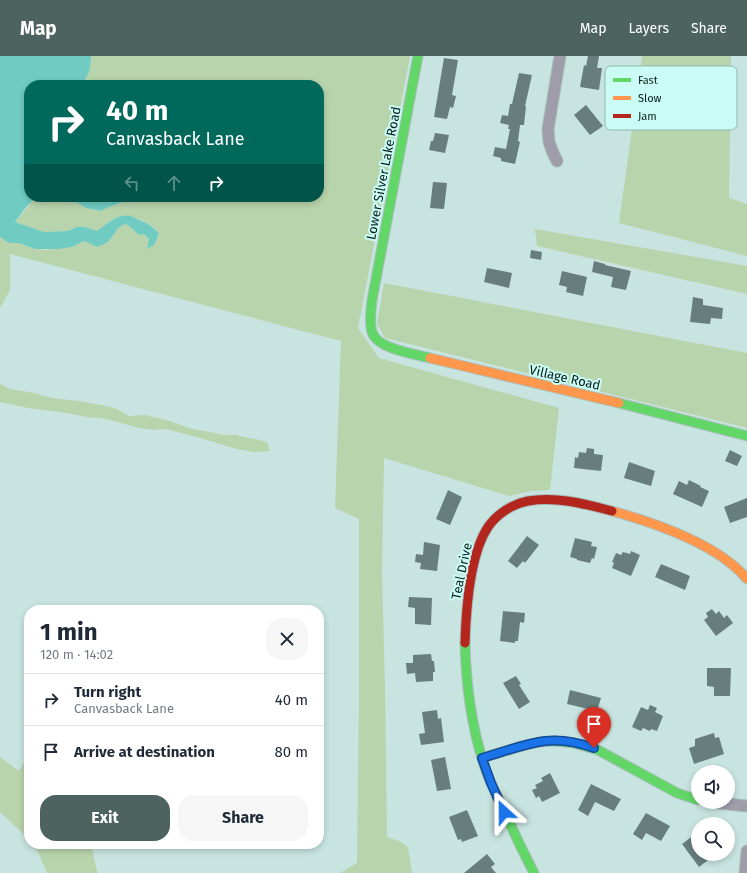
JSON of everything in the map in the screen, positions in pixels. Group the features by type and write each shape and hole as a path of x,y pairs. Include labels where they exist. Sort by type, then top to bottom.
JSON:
{"street":[{"name":"Lower Silver Lake Road","path":"378,342 373,336 370,325 373,294 418,56"},
{"path":"558,161 549,142 548,129 560,56"},
{"name":"Village Road","path":"378,342 383,345 411,353 628,405 747,436"},
{"name":"Teal Drive","path":"534,873 491,783 475,734 468,696 465,639 468,602 473,570 482,538 488,527 507,509 528,500 560,500 606,509 641,519 699,544 725,558 745,573"},
{"path":"482,758 519,746 545,741 578,744 598,750 677,793 691,798"},
{"path":"735,805 747,806"},
{"path":"745,873 747,852"}],"green space":[{"path":"91,56 410,56 358,328 379,358 559,408 550,490 531,491 509,496 384,458 382,571 387,837 399,841 408,847 412,873 340,873 357,863 359,696 359,519 335,508 341,341 10,254 10,290 0,308 0,237 9,243 19,243 35,249 46,250 72,247 84,241 87,242 113,234 120,226 125,224 139,235 144,234 149,239 147,248 152,246 159,235 153,227 130,216 114,219 98,231 85,227 76,227 68,231 44,232 15,222 32,202 76,202 86,208 101,211 109,206 123,202 324,202 324,80 85,80 91,64"},
{"path":"642,56 731,56 731,66 641,66"},
{"path":"632,130 730,130 729,198 747,204 747,256 619,223"},
{"path":"535,229 747,266 747,294 537,246"},
{"path":"384,283 747,353 747,428 385,338 377,324"},
{"path":"0,384 10,389 52,398 107,406 117,409 129,416 145,415 170,421 189,428 260,440 268,443 270,451 254,452 237,449 166,429 154,430 139,428 107,419 28,408 0,402"},
{"path":"0,757 19,771 24,762 24,834 0,812"},
{"path":"36,849 92,849 98,873 47,873"}],"water":[{"path":"0,56 91,56 91,65 85,80 24,80 24,202 31,202 15,222 44,232 68,231 76,227 85,227 97,231 109,222 126,215 148,224 159,234 154,245 147,249 149,239 144,234 139,235 125,224 118,228 105,244 97,247 84,241 72,247 58,249 35,249 19,243 9,243 0,237"},
{"path":"76,202 122,202 101,211 86,208"}],"building":[{"path":"588,56 599,56 597,68 602,68 599,90 580,87 584,65 586,66"},
{"path":"444,58 458,60 452,95 456,96 453,108 450,107 447,119 434,117"},
{"path":"519,73 532,75 525,106 524,125 520,125 518,141 520,142 515,164 501,161 501,158 493,156 495,147 506,149 510,129 508,129 509,125 500,123 502,115 508,116"},
{"path":"586,105 603,126 590,135 574,115"},
{"path":"435,133 449,135 445,153 429,150"},
{"path":"433,182 447,183 444,209 430,208"},
{"path":"531,250 542,252 541,260 530,258"},
{"path":"594,261 631,271 626,290 611,287 613,277 592,272"},
{"path":"487,268 512,273 509,288 484,282"},
{"path":"562,271 587,277 583,296 566,292 567,287 559,285"},
{"path":"693,297 703,299 703,305 723,308 722,319 711,318 710,324 690,322"},
{"path":"587,448 594,449 594,454 603,455 601,471 574,468 575,457 578,458 579,452 586,453"},
{"path":"730,450 742,456 737,466 725,461"},
{"path":"629,462 655,471 651,486 624,478"},
{"path":"689,480 709,491 702,507 673,494 679,481 687,485"},
{"path":"448,490 462,497 450,525 436,519"},
{"path":"747,498 747,517 730,523 724,507"},
{"path":"527,536 539,545 525,563 523,561 517,568 508,561"},
{"path":"575,538 592,542 591,546 597,547 594,559 592,558 590,563 570,557"},
{"path":"424,542 440,545 437,571 420,569 421,563 415,562 416,554 423,555"},
{"path":"631,551 640,555 631,576 612,568 614,563 612,562 616,553 621,555 623,552 630,554"},
{"path":"661,564 690,576 685,590 655,577"},
{"path":"409,597 432,598 431,625 415,624 415,608 408,607"},
{"path":"712,609 716,614 719,611 724,618 727,615 733,623 716,636 704,620 708,617 706,613"},
{"path":"503,611 525,613 524,623 520,622 518,641 515,641 515,643 500,641"},
{"path":"431,654 432,661 434,661 435,672 433,672 433,681 416,682 415,673 407,674 406,663 413,663 413,655"},
{"path":"707,668 731,668 730,696 714,696 714,687 707,686"},
{"path":"516,676 521,684 519,685 530,702 519,709 503,683"},
{"path":"570,690 601,698 597,711 567,704"},
{"path":"650,705 657,708 655,712 663,716 657,731 651,729 650,731 643,728 641,731 632,727 641,707 648,710"},
{"path":"437,710 438,719 441,718 444,742 421,745 419,734 425,733 422,712"},
{"path":"714,733 715,738 719,737 724,754 694,764 689,748 695,746 695,739"},
{"path":"445,757 451,789 437,791 431,760"},
{"path":"550,773 560,793 542,802 539,796 536,798 532,790 537,788 535,785 543,781 541,778"},
{"path":"591,784 621,799 614,811 595,802 588,816 578,810"},
{"path":"467,810 478,836 462,842 461,839 458,840 449,817"},
{"path":"646,813 670,826 661,841 646,833 642,840 633,834"},
{"path":"691,837 691,856 682,844"},
{"path":"487,854 495,864 491,867 496,873 464,873"},
{"path":"695,861 707,861 699,867"}],"traffic: fast":[{"path":"418,56 372,300 370,320 372,332 375,338 381,343 397,350 430,358"},
{"path":"619,403 747,436"},
{"path":"465,643 467,676 473,724 481,756 490,781 534,873"},
{"path":"482,758 539,742 554,741 573,743 598,750 677,793 691,798"}],"traffic: slow":[{"path":"430,358 619,403"},
{"path":"612,511 685,536 703,545 720,555 747,579"}],"traffic: jam":[{"path":"465,643 466,615 473,567 482,538 488,527 496,518 505,510 516,504 549,499 612,511"}],"route":[{"path":"504,812 482,758 519,746 545,741 572,742 594,748"}]}
